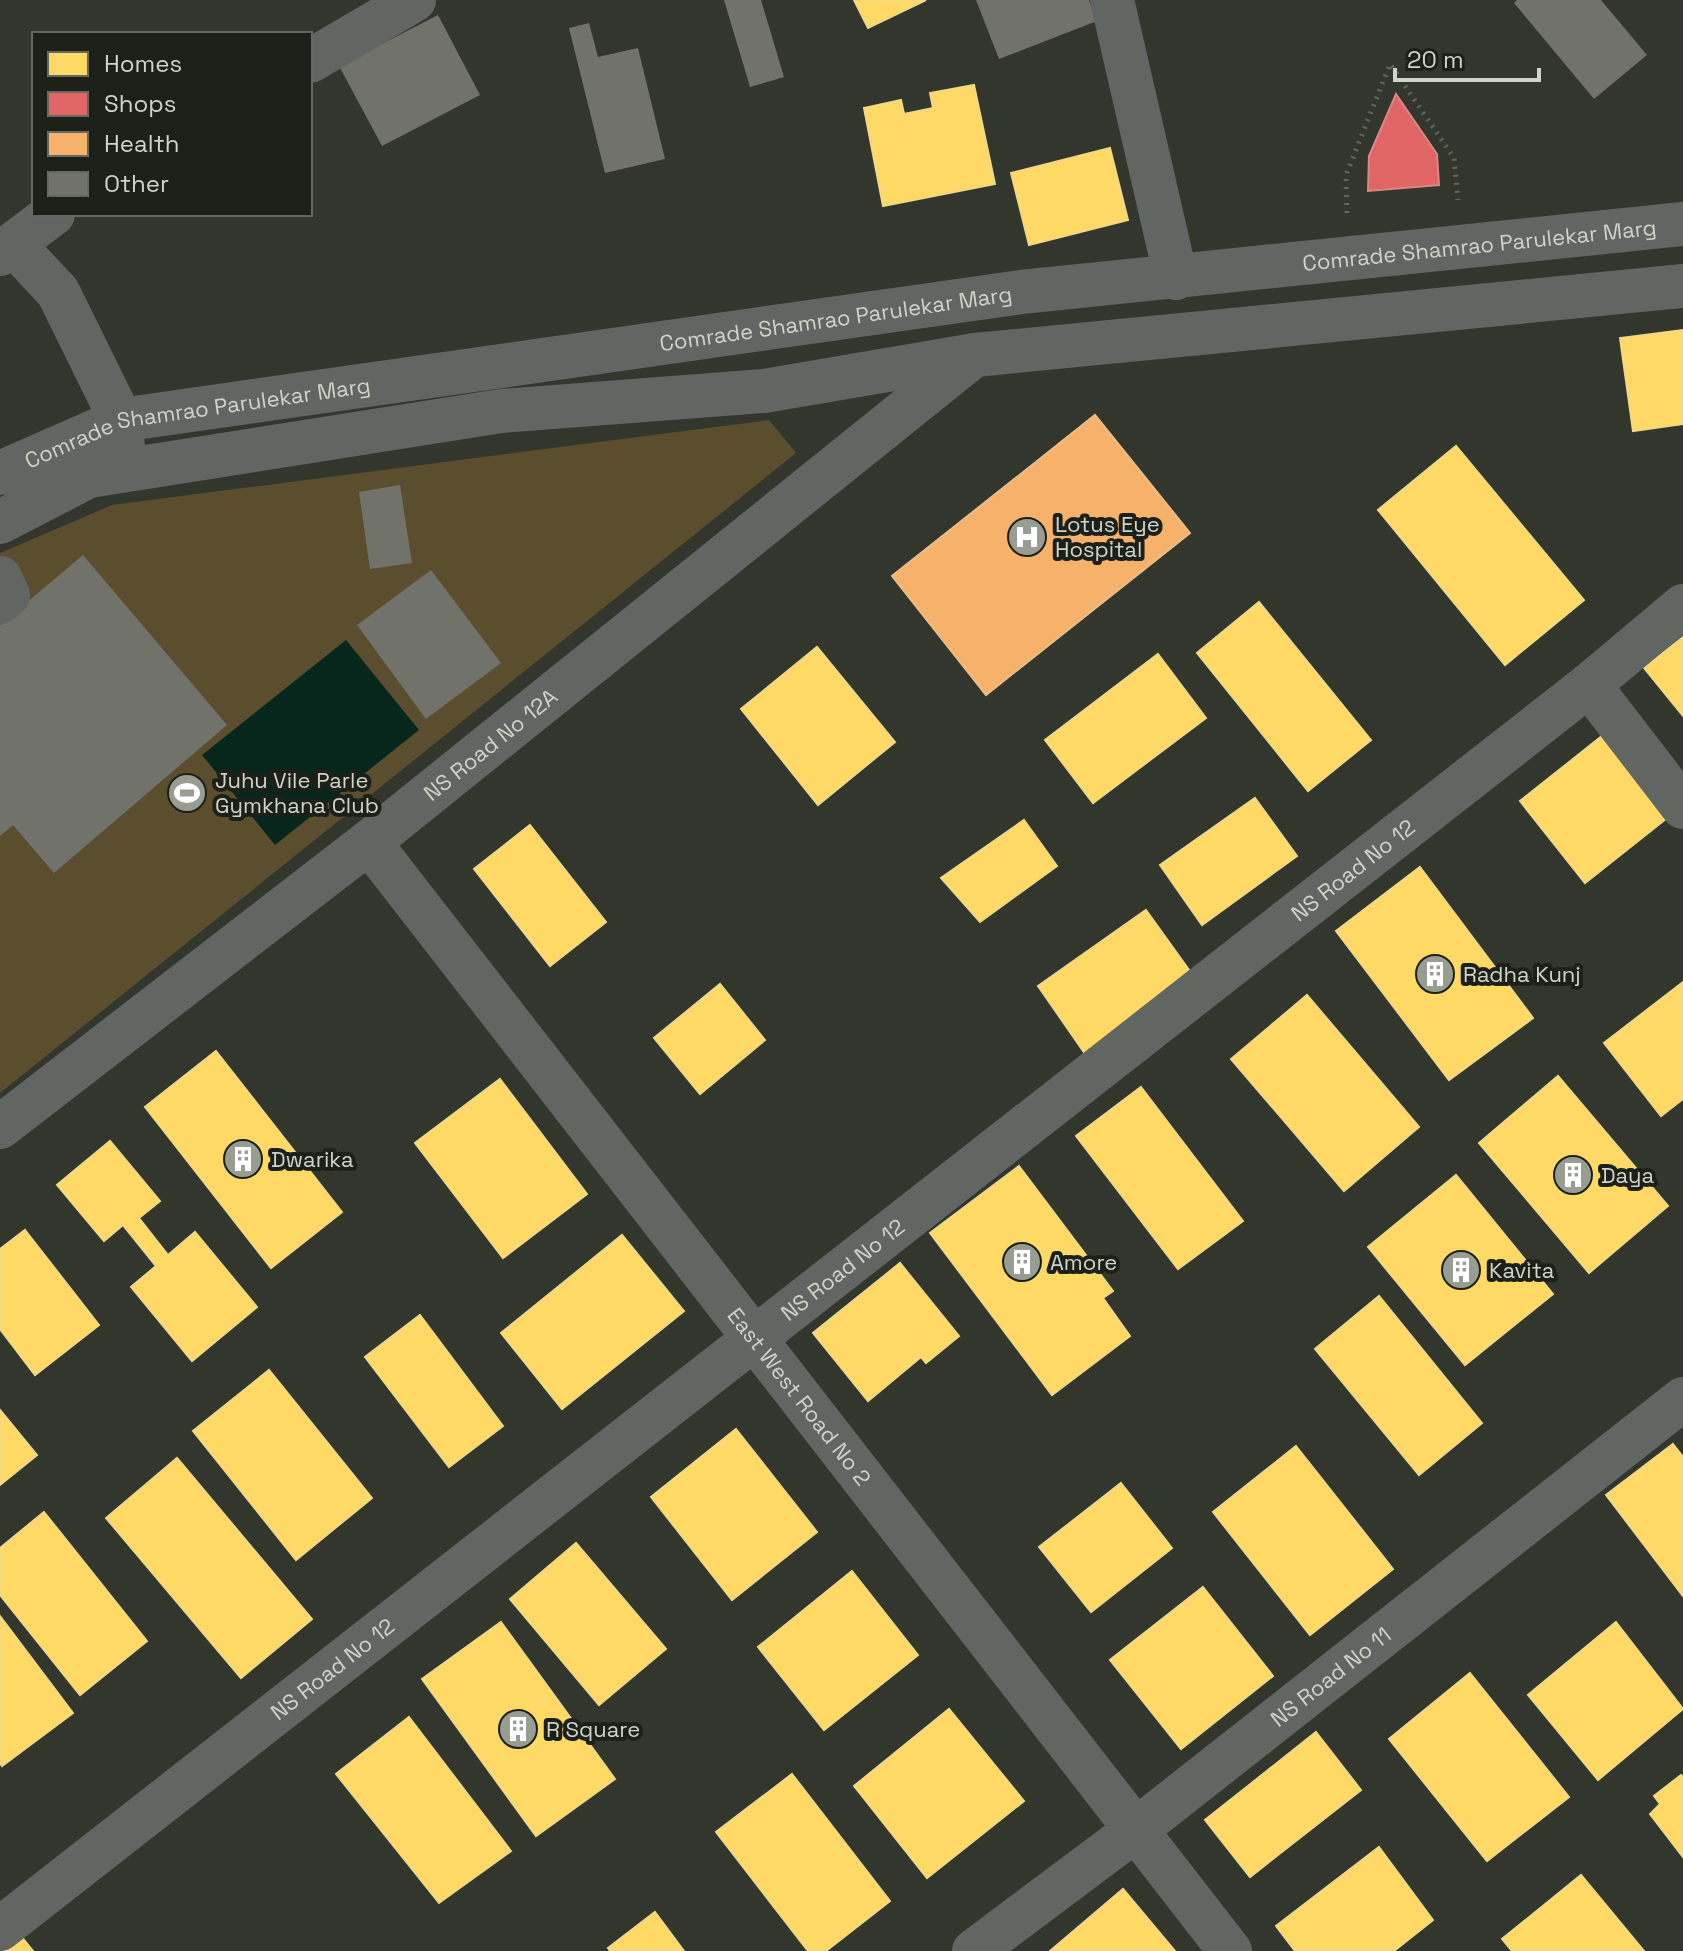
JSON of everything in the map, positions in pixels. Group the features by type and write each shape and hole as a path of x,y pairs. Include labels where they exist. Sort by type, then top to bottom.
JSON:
{"street":[{"path":"312,60 414,0"},
{"path":"1112,0 1176,278"},
{"path":"50,216 6,249 58,292 121,420 124,471"},
{"name":"Comrade Shamrao Parulekar Marg","path":"0,473 121,420 1021,292 1683,224"},
{"name":"Comrade Shamrao Parulekar Marg","path":"0,522 89,476 501,411 764,391 975,355 1683,286"},
{"name":"NS Road No 12A","path":"0,1127 369,842 975,355"},
{"path":"0,578 8,595 0,602"},
{"name":"NS Road No 12","path":"0,1929 756,1340 1589,685 1683,606"},
{"path":"1589,685 1683,807"},
{"name":"East West Road No 2","path":"369,842 1230,1951"},
{"name":"NS Road No 11","path":"974,1951 1137,1829 1683,1399"}],"path":[{"path":"1347,258 1346,175 1390,64 1454,158 1462,246"}],"shaded area":[{"name":"Juhu Vile Parle Gymkhana Club","path":"769,420 796,453 0,1093 0,553 112,505"},
{"path":"346,640 419,730 275,845 202,755"}],"building: Homes":[{"path":"854,0 926,0 868,28"},
{"path":"974,85 995,184 883,206 864,108 901,100 904,114 933,108 930,93"},
{"path":"1110,148 1128,220 1029,245 1011,173"},
{"path":"1683,330 1683,424 1633,431 1620,338"},
{"path":"1456,446 1584,600 1505,665 1378,510"},
{"path":"1259,602 1371,740 1308,791 1197,653"},
{"path":"1683,637 1683,716 1644,668"},
{"path":"817,647 895,742 818,805 741,709"},
{"path":"1158,654 1206,718 1093,803 1045,740"},
{"path":"1607,732 1672,814 1585,883 1520,801"},
{"path":"1255,798 1297,856 1202,925 1160,865"},
{"path":"1024,820 1057,866 980,922 941,878"},
{"path":"530,825 606,922 550,966 474,869"},
{"name":"Radha Kunj","path":"1420,867 1533,1018 1449,1080 1336,931"},
{"path":"1146,910 1197,981 1088,1058 1038,986"},
{"path":"1683,982 1683,1099 1661,1116 1604,1043"},
{"path":"720,984 765,1040 700,1094 654,1038"},
{"path":"1307,995 1419,1127 1344,1191 1231,1059"},
{"name":"Dwarika","path":"216,1051 342,1212 271,1268 145,1107"},
{"name":"Daya","path":"1558,1076 1668,1206 1589,1273 1479,1143"},
{"path":"500,1079 587,1194 503,1258 415,1143"},
{"path":"1141,1087 1243,1221 1178,1269 1076,1136"},
{"path":"110,1141 160,1201 139,1218 168,1255 195,1232 257,1307 192,1361 131,1287 156,1266 123,1225 104,1241 57,1185"},
{"name":"Amore","path":"1019,1166 1113,1291 1103,1298 1130,1336 1052,1395 930,1233"},
{"name":"Kavita","path":"1456,1175 1553,1294 1465,1365 1368,1247"},
{"path":"25,1230 99,1325 35,1375 0,1329 0,1249"},
{"path":"622,1235 684,1311 562,1409 501,1333"},
{"path":"900,1263 959,1336 926,1363 921,1357 868,1401 813,1333"},
{"path":"1379,1296 1482,1423 1419,1475 1315,1349"},
{"path":"420,1315 503,1426 449,1467 365,1357"},
{"path":"269,1370 372,1498 296,1560 193,1431"},
{"path":"0,1410 37,1455 0,1485"},
{"path":"736,1429 817,1532 732,1600 651,1497"},
{"path":"1673,1444 1683,1457 1683,1596 1606,1495"},
{"path":"1296,1446 1393,1569 1310,1635 1213,1512"},
{"path":"177,1458 312,1619 241,1678 106,1518"},
{"path":"1121,1483 1172,1548 1091,1612 1039,1547"},
{"path":"44,1512 147,1641 80,1695 0,1595 0,1548"},
{"path":"576,1543 666,1649 599,1705 510,1599"},
{"path":"852,1571 918,1655 824,1730 758,1647"},
{"path":"1203,1587 1273,1676 1181,1749 1110,1660"},
{"path":"0,1616 73,1713 2,1766 0,1763"},
{"name":"R Square","path":"501,1622 615,1779 536,1836 422,1679"},
{"path":"1616,1622 1683,1709 1598,1780 1528,1695"},
{"path":"1470,1673 1569,1797 1487,1861 1389,1739"},
{"path":"949,1709 1024,1801 927,1878 854,1786"},
{"path":"409,1717 511,1851 439,1903 336,1774"},
{"path":"1316,1732 1361,1790 1250,1877 1205,1820"},
{"path":"792,1774 890,1901 826,1951 808,1951 716,1832"},
{"path":"1681,1775 1683,1857 1650,1814 1660,1804 1654,1796"},
{"path":"1379,1847 1433,1920 1394,1951 1295,1951 1276,1926"},
{"path":"1581,1875 1644,1951 1512,1951 1502,1939"},
{"path":"1123,1889 1175,1951 1050,1951"},
{"path":"655,1912 684,1951 610,1951 608,1948"},
{"path":"21,1936 33,1951 4,1951"}],"building: Shops":[{"path":"1396,94 1437,154 1439,185 1368,191 1369,156"}],"building: Health":[{"path":"1095,415 1190,533 986,695 892,576"}],"building: Other":[{"path":"724,0 761,0 784,77 750,87"},
{"path":"976,0 1089,0 1097,21 999,59"},
{"path":"1517,0 1601,0 1647,55 1594,99 1514,3"},
{"path":"438,15 480,95 382,146 339,66"},
{"path":"589,23 598,57 638,48 665,159 605,173 569,28"},
{"path":"400,485 412,563 370,569 359,492"},
{"path":"83,555 227,725 54,873 13,825 0,836 0,625"},
{"path":"431,570 501,663 426,719 357,625"}],"place":[{"name":"Lotus Eye Hospital","path":"1027,537"},
{"name":"Juhu Vile Parle Gymkhana Club","path":"187,793"},
{"name":"Radha Kunj","path":"1435,974"},
{"name":"Dwarika","path":"243,1159"},
{"name":"Daya","path":"1573,1175"},
{"name":"Amore","path":"1022,1262"},
{"name":"Kavita","path":"1461,1270"},
{"name":"R Square","path":"518,1729"}]}
